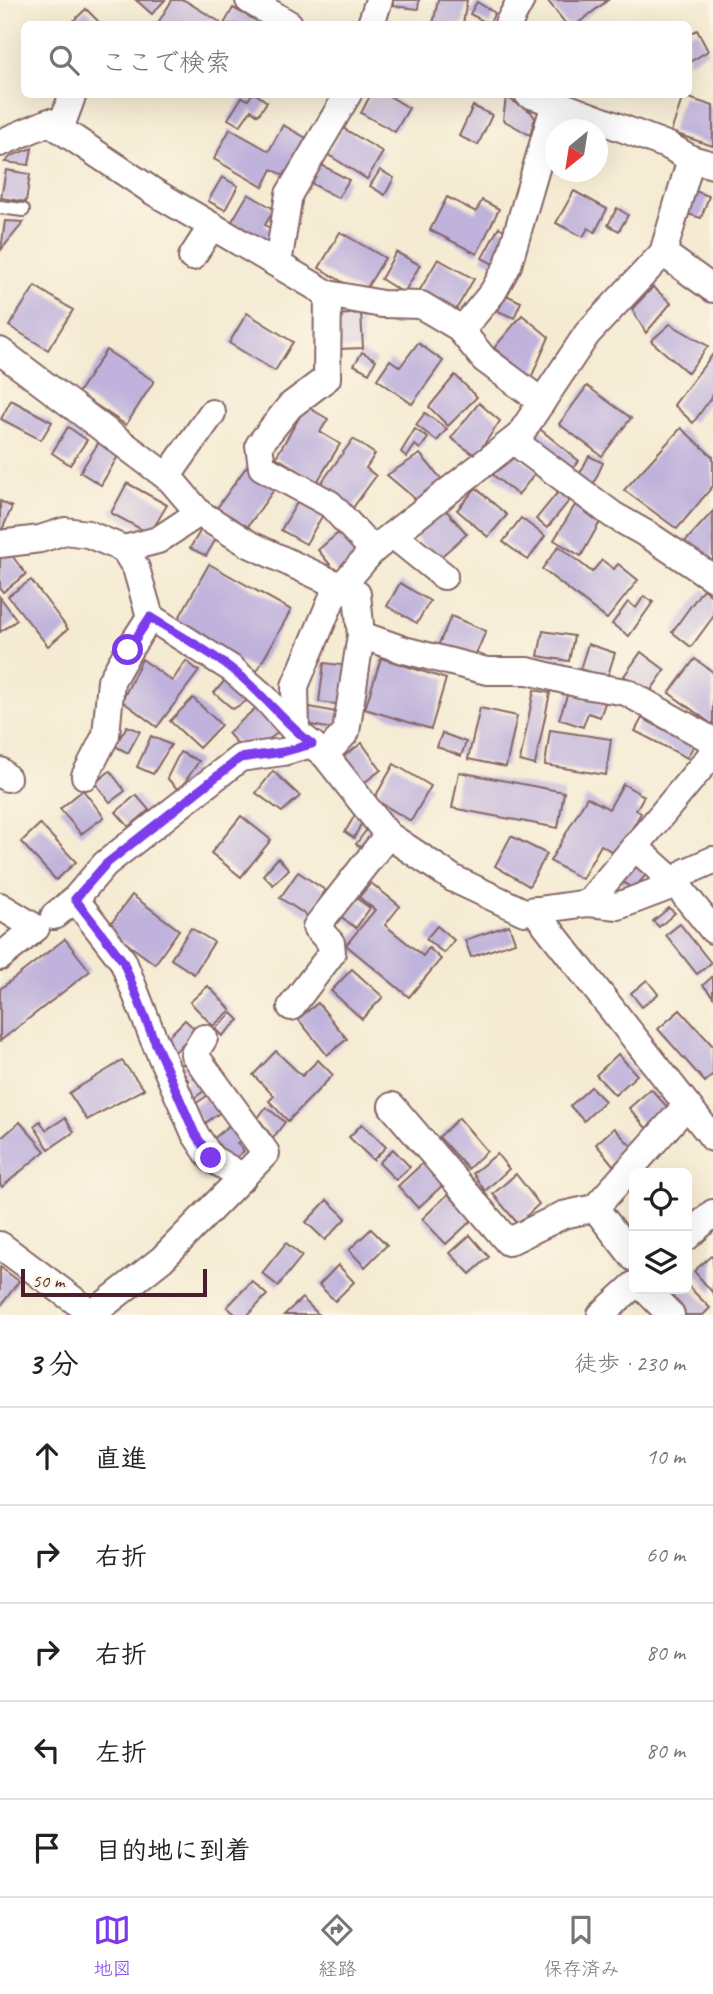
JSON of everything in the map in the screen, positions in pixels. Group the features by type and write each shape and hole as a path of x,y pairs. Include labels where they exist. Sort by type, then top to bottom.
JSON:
{"street":[{"path":"249,0 284,21"},
{"path":"372,21 379,0"},
{"path":"510,21 522,0"},
{"path":"61,130 72,98"},
{"path":"278,264 289,194 346,98"},
{"path":"311,744 295,686 332,596 383,543 519,436 587,334 663,253 702,162 669,146 540,98"},
{"path":"461,331 494,292 508,264 515,198 555,103"},
{"path":"0,143 49,121 153,192 328,294 382,304 421,305 458,327 484,359 542,402"},
{"path":"192,257 212,226"},
{"path":"663,253 713,289"},
{"path":"328,294 327,378 290,406 259,445 262,467 330,504 383,543 444,576"},
{"path":"0,351 167,477 199,513 249,544 357,594 361,635 346,732 283,752 240,758 106,864 75,899 54,916"},
{"path":"167,477 212,413"},
{"path":"519,436 523,448 613,515 713,578"},
{"path":"124,549 158,540 199,513"},
{"path":"0,544 65,531 88,534 124,549 136,568 150,617 232,669 265,698 311,744 388,835 454,879 524,912 588,903 618,906 676,884 686,872 713,860"},
{"path":"85,776 106,735 111,681 150,617"},
{"path":"361,635 404,650 487,671 528,671 626,692 713,741"},
{"path":"588,903 713,753"},
{"path":"291,1007 332,953 331,943 316,927 388,835"},
{"path":"636,848 676,884 713,930"},
{"path":"75,899 123,961 195,1134 211,1158 243,1177"},
{"path":"0,906 36,928 0,957"},
{"path":"534,910 713,1138"},
{"path":"0,1245 92,1314 162,1259 243,1177 266,1153 194,1054 204,1038"},
{"path":"392,1106 508,1242 563,1215 595,1208 687,1105"},
{"path":"595,1208 629,1252"},
{"path":"692,1232 713,1213"},
{"path":"601,1315 629,1290"},
{"path":"650,1294 671,1315"}],"lane":[{"path":"0,207 23,210"}],"building":[{"path":"136,0 165,0 152,14"},
{"path":"172,0 184,0 218,21 159,21"},
{"path":"393,0 419,0 418,9 393,6"},
{"path":"438,0 467,0 464,21 434,21"},
{"path":"608,0 581,21 564,21 548,1"},
{"path":"477,2 495,13 491,21 483,21 470,14"},
{"path":"233,8 257,21 226,21"},
{"path":"86,9 98,21 73,21"},
{"path":"697,30 708,51 692,61 692,33"},
{"path":"241,98 262,98 267,102 258,115 251,110 240,126 228,119"},
{"path":"369,98 393,98 409,108 395,132 361,113"},
{"path":"506,98 531,112 535,118 530,135 503,120"},
{"path":"682,98 713,106 713,146 671,132"},
{"path":"473,106 492,115 478,145 459,136"},
{"path":"283,125 306,138 285,176 272,169 263,187 214,159 230,129 269,151"},
{"path":"343,128 383,152 367,179 327,154"},
{"path":"32,148 29,165 5,162 11,156"},
{"path":"318,163 349,180 338,198 307,181"},
{"path":"6,170 30,174 26,202 1,198"},
{"path":"380,170 394,178 385,195 370,186"},
{"path":"222,177 238,186 225,210 208,201"},
{"path":"574,191 607,209 595,232 588,228 583,237 556,223"},
{"path":"695,191 709,196 701,218 688,214"},
{"path":"248,194 274,209 265,225 274,231 267,244 231,223"},
{"path":"447,197 476,212 482,200 499,209 477,254 430,230"},
{"path":"617,208 628,215 619,231 608,225"},
{"path":"5,221 24,222 1,250"},
{"path":"499,227 512,235 495,265 482,258"},
{"path":"340,232 385,258 363,294 319,268"},
{"path":"396,252 420,265 404,293 381,279"},
{"path":"438,259 474,279 454,313 418,293"},
{"path":"35,286 73,310 48,350 9,326"},
{"path":"653,287 671,303 646,333 632,309"},
{"path":"506,295 521,302 514,318 498,311"},
{"path":"247,313 293,342 275,371 229,343"},
{"path":"361,313 363,348 338,349 337,315"},
{"path":"522,315 549,337 531,378 494,348"},
{"path":"670,324 708,346 688,373 651,341"},
{"path":"418,343 443,361 412,404 377,379 390,360 400,367"},
{"path":"106,350 154,381 126,425 78,393"},
{"path":"362,352 376,360 369,373 354,365"},
{"path":"713,354 713,395 693,423 674,405"},
{"path":"455,375 477,397 448,426 429,407"},
{"path":"587,386 631,418 602,456 559,424"},
{"path":"11,400 52,422 41,440 1,419"},
{"path":"479,403 500,421 476,456 451,438"},
{"path":"306,406 328,419 320,432 340,444 317,482 276,457"},
{"path":"425,413 447,429 437,441 416,425"},
{"path":"535,425 579,461 570,472 527,440"},
{"path":"68,427 87,440 70,465 52,453"},
{"path":"681,428 713,457 713,486 677,529 624,490"},
{"path":"415,429 428,438 420,449 415,445 407,457 401,452"},
{"path":"101,439 121,451 101,485 80,472"},
{"path":"353,439 375,454 366,468 376,476 352,509 319,486"},
{"path":"512,451 537,471 518,495 493,475"},
{"path":"420,454 445,483 419,502 387,475"},
{"path":"589,456 603,463 592,487 577,479"},
{"path":"247,466 276,487 246,529 217,508"},
{"path":"127,483 167,505 150,534 111,513"},
{"path":"476,488 507,515 488,537 457,510"},
{"path":"558,492 569,501 547,528 536,519"},
{"path":"299,499 324,513 306,544 281,530"},
{"path":"0,501 12,507 2,530 0,529"},
{"path":"575,505 601,520 581,556 554,540"},
{"path":"444,508 467,534 437,560 414,535"},
{"path":"713,511 713,566 684,543"},
{"path":"521,518 545,536 528,560 503,542"},
{"path":"202,528 217,537 206,556 190,548"},
{"path":"344,528 363,550 337,573 318,550"},
{"path":"559,546 592,572 602,560 614,569 618,564 638,580 607,619 542,569"},
{"path":"6,548 26,574 3,592 0,588 0,553"},
{"path":"209,564 291,610 257,671 175,625"},
{"path":"31,580 68,629 48,646 8,596"},
{"path":"400,583 430,601 417,623 387,606"},
{"path":"703,589 713,597 713,617 691,647 672,632"},
{"path":"644,596 653,602 629,636 612,624 628,602 636,608"},
{"path":"0,597 17,620 0,632"},
{"path":"451,616 486,631 473,661 438,646"},
{"path":"543,631 574,636 569,661 538,656"},
{"path":"588,644 615,653 607,678 580,669"},
{"path":"641,652 665,670 649,693 624,676"},
{"path":"381,658 446,679 431,729 365,709"},
{"path":"142,659 172,681 186,661 199,671 157,727 122,701"},
{"path":"695,659 713,672 713,725 669,693"},
{"path":"324,663 349,666 343,705 319,702"},
{"path":"226,679 248,700 233,709 214,693"},
{"path":"534,690 550,693 535,765 520,761"},
{"path":"569,690 605,703 600,717 588,713 583,727 559,719"},
{"path":"193,698 221,725 199,748 170,721"},
{"path":"260,704 283,729 257,748 240,747 228,733"},
{"path":"310,707 341,713 338,730 306,724"},
{"path":"480,708 517,716 506,767 468,759"},
{"path":"642,718 694,745 687,758 635,731"},
{"path":"127,726 140,731 128,753 115,746"},
{"path":"550,730 611,739 606,775 545,765"},
{"path":"442,733 466,742 461,756 437,747"},
{"path":"151,736 171,745 153,774 137,767"},
{"path":"362,743 381,770 362,784 343,757"},
{"path":"180,752 199,761 179,791 167,778"},
{"path":"394,764 431,786 411,821 374,799"},
{"path":"110,771 125,791 110,802 95,783"},
{"path":"273,771 300,796 282,812 256,793"},
{"path":"459,772 564,792 558,828 452,808"},
{"path":"623,784 644,796 636,810 641,813 617,855 601,845 582,879 550,861 587,797 609,809"},
{"path":"83,790 104,817 81,834 60,809"},
{"path":"136,795 149,810 129,827 116,812"},
{"path":"355,815 363,820 354,838 345,832"},
{"path":"241,816 271,840 241,877 211,853"},
{"path":"40,824 76,862 56,880 21,842"},
{"path":"368,828 375,833 363,849 356,844"},
{"path":"511,836 547,854 529,886 495,866"},
{"path":"278,858 289,869 273,885 263,875"},
{"path":"636,858 650,870 633,890 619,878"},
{"path":"298,872 325,890 308,916 280,898"},
{"path":"371,883 400,906 385,925 423,956 429,948 441,959 409,997 346,945 375,910 359,897"},
{"path":"351,894 370,908 356,928 336,913"},
{"path":"132,895 179,930 155,964 107,929"},
{"path":"669,908 675,913 659,927 653,921"},
{"path":"680,924 711,963 697,974 666,935"},
{"path":"509,925 515,942 471,957 465,940"},
{"path":"437,926 454,940 444,953 426,939"},
{"path":"191,928 214,942 194,974 171,959"},
{"path":"65,939 90,971 0,1041 0,989"},
{"path":"352,969 383,997 362,1019 331,991"},
{"path":"713,976 713,997 703,985"},
{"path":"647,980 658,994 642,1007 631,993"},
{"path":"208,986 231,1010 213,1026 190,1002"},
{"path":"318,1003 347,1039 327,1055 298,1019"},
{"path":"680,1010 713,1046 713,1074 705,1082 658,1029"},
{"path":"232,1013 239,1020 222,1036 215,1029"},
{"path":"185,1020 196,1030 173,1054 162,1043"},
{"path":"276,1051 302,1076 318,1060 333,1075 288,1121 269,1101 274,1096 253,1075"},
{"path":"618,1054 637,1075 615,1095 596,1075"},
{"path":"188,1060 209,1087 193,1099 182,1086 189,1081 178,1068"},
{"path":"122,1061 144,1089 87,1120 69,1093"},
{"path":"591,1087 605,1101 584,1121 570,1106"},
{"path":"651,1089 669,1109 646,1128 629,1108"},
{"path":"210,1094 222,1111 204,1124 192,1106"},
{"path":"266,1107 285,1122 273,1138 258,1118"},
{"path":"65,1118 74,1132 49,1149 34,1126 40,1121 46,1130"},
{"path":"459,1118 487,1151 468,1169 439,1137"},
{"path":"20,1122 45,1151 2,1187 0,1139"},
{"path":"231,1124 243,1138 237,1143 244,1151 230,1163 211,1141"},
{"path":"362,1124 386,1147 373,1160 349,1137"},
{"path":"614,1128 634,1149 613,1165 596,1144"},
{"path":"393,1149 410,1167 396,1180 379,1163"},
{"path":"497,1154 509,1169 485,1191 473,1173"},
{"path":"424,1162 444,1184 418,1208 398,1186"},
{"path":"516,1174 539,1204 518,1224 493,1194"},
{"path":"448,1194 472,1220 446,1244 422,1219"},
{"path":"327,1200 346,1218 325,1240 306,1222"},
{"path":"371,1229 387,1245 365,1267 349,1250"},
{"path":"470,1235 489,1257 470,1274 450,1253"},
{"path":"286,1243 302,1256 278,1286 262,1273"},
{"path":"711,1256 713,1258 713,1293 694,1271"},
{"path":"338,1265 354,1282 335,1301 319,1285"},
{"path":"0,1267 19,1281 0,1307"},
{"path":"252,1281 267,1295 248,1315 236,1315 227,1307"},
{"path":"692,1290 710,1308 703,1315 685,1315 664,1294 692,1294"},
{"path":"302,1298 319,1315 284,1315"}],"route":[{"path":"128,650 150,617 232,669 265,698 296,732 312,744 283,752 240,758 106,864 75,899 123,961 195,1134 211,1158"}]}
